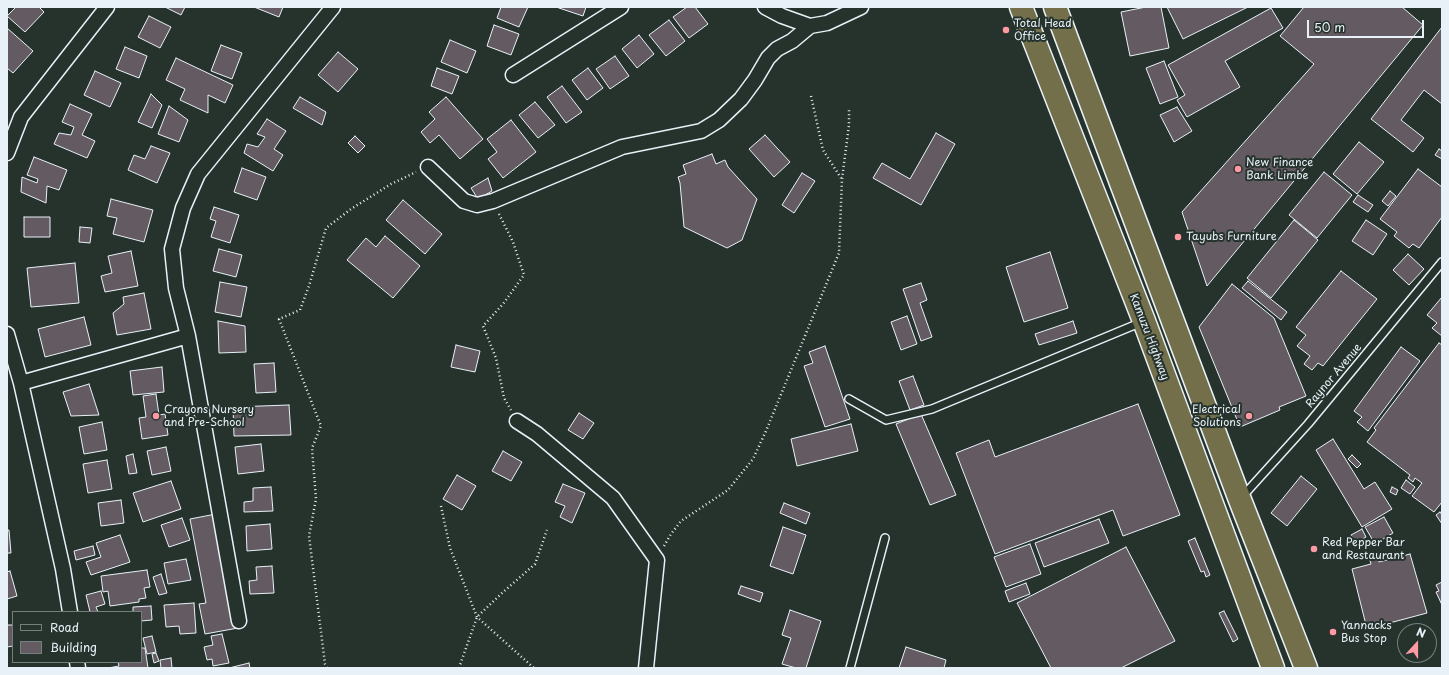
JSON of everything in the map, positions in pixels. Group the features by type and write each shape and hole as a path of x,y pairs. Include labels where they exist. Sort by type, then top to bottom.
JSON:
{"highway":[{"name":"Kamuzu Highway","path":"1021,7 1144,321 1273,668"},
{"path":"1055,7 1240,500 1306,668"}],"street":[{"path":"7,153 21,117 107,7"},
{"path":"239,621 188,336 176,288 172,249 183,208 198,174 333,7"},
{"path":"513,75 621,7"},
{"path":"765,7 782,16 810,26 826,24 861,7"},
{"path":"428,167 464,201 477,205 493,201 622,147 701,130 719,120 741,99 756,80 768,58 777,49 792,41 810,26"},
{"path":"7,334 21,383 63,569 70,611"},
{"path":"21,383 188,336"},
{"path":"517,421 537,434 613,498 657,560 646,668"}],"lane":[{"name":"Raynor Avenue","path":"1240,500 1308,424 1442,262"},
{"path":"849,399 886,420 932,409 1144,321"},
{"path":"850,668 885,538"}],"path":[{"path":"811,96 823,150 842,179"},
{"path":"657,560 671,534 681,521 728,490 753,459 769,424 839,254 842,179 849,125 849,110"},
{"path":"327,668 325,664 309,536 316,498 312,448 321,426 279,319 300,310 309,286 326,228 351,209 392,184 428,167"},
{"path":"493,201 513,242 524,275 503,304 483,326 496,358 504,398 517,421"},
{"path":"441,506 450,548 477,617 534,668"},
{"path":"459,668 477,617 502,592 535,564 547,530"}],"building":[{"path":"16,7 39,7 44,12 25,32 7,16"},
{"path":"165,7 185,7 181,15"},
{"path":"254,7 283,7 279,17"},
{"path":"501,7 528,7 519,27 497,18"},
{"path":"556,7 586,7 583,16"},
{"path":"687,7 695,7 708,24 689,38 673,17"},
{"path":"1146,7 1161,7 1169,48 1130,56 1121,12"},
{"path":"1167,7 1248,7 1183,39"},
{"path":"1304,7 1402,7 1423,25 1207,286 1182,212 1314,64 1280,36"},
{"path":"1271,8 1283,28 1225,61 1240,87 1187,117 1177,100 1185,95 1168,65"},
{"path":"149,16 171,27 160,48 138,37"},
{"path":"669,20 685,41 666,56 649,35"},
{"path":"494,25 519,34 511,55 487,46"},
{"path":"1442,27 1442,104 1424,90 1401,120 1424,138 1413,152 1371,119"},
{"path":"7,28 33,51 13,73 7,68"},
{"path":"639,35 654,54 637,68 622,49"},
{"path":"450,40 476,51 467,73 441,62"},
{"path":"221,45 242,53 232,79 211,71"},
{"path":"125,47 147,56 139,78 116,69"},
{"path":"338,52 358,69 338,92 318,75"},
{"path":"615,56 629,76 610,89 596,69"},
{"path":"176,58 233,85 225,103 208,95 208,113 180,100 185,89 166,80"},
{"path":"1164,61 1178,97 1160,104 1146,68"},
{"path":"437,68 459,76 452,94 431,86"},
{"path":"588,68 603,88 587,100 572,80"},
{"path":"95,71 121,83 110,107 84,95"},
{"path":"562,86 582,112 566,123 547,97"},
{"path":"151,94 162,105 152,128 138,122"},
{"path":"300,97 326,112 322,125 293,108"},
{"path":"446,97 483,139 460,159 439,135 430,143 421,132 435,119 429,112"},
{"path":"535,102 555,125 538,138 519,115"},
{"path":"70,104 92,114 82,135 95,141 87,158 54,144 59,133 71,135 74,127 62,122"},
{"path":"169,106 188,120 179,142 158,134"},
{"path":"1177,107 1192,131 1174,142 1160,115"},
{"path":"267,119 286,131 274,149 283,155 273,171 244,153 247,144 258,147 265,137 257,134"},
{"path":"511,120 536,152 503,178 488,159 497,152 487,139"},
{"path":"936,133 955,144 921,205 873,178 882,163 910,179"},
{"path":"765,135 790,162 774,177 749,149"},
{"path":"355,136 365,146 358,153 348,143"},
{"path":"1359,142 1384,162 1357,194 1333,174"},
{"path":"151,146 170,153 157,183 128,170 134,155 145,159"},
{"path":"1439,149 1442,151 1442,159 1435,155"},
{"path":"712,154 716,164 725,160 728,167 757,199 742,240 727,248 684,227 680,183 678,177 686,174 683,165"},
{"path":"34,157 67,170 59,190 47,186 46,203 21,192 22,177 37,183 38,179 27,175"},
{"path":"242,168 266,177 257,200 234,192"},
{"path":"1418,169 1442,187 1442,217 1419,248 1413,244 1409,248 1394,236 1397,232 1380,219"},
{"path":"1324,172 1352,195 1317,238 1289,215"},
{"path":"802,173 815,181 794,213 782,205"},
{"path":"488,178 492,191 478,199 471,188"},
{"path":"1390,191 1396,196 1388,206 1382,201"},
{"path":"1358,195 1373,205 1368,212 1353,202"},
{"path":"111,199 153,210 144,242 113,234 117,218 107,216"},
{"path":"403,200 442,234 425,254 386,220"},
{"path":"214,207 239,215 230,243 211,237 216,221 210,219"},
{"path":"24,217 50,217 50,237 24,237"},
{"path":"1294,220 1318,240 1271,298 1247,278"},
{"path":"1366,220 1387,234 1373,255 1352,241"},
{"path":"80,227 92,228 90,243 79,242"},
{"path":"385,236 420,266 393,298 347,260 366,238 376,247"},
{"path":"219,249 242,255 236,277 213,271"},
{"path":"131,251 138,286 105,292 101,276 112,273 108,256"},
{"path":"1050,252 1068,308 1024,322 1006,267"},
{"path":"1408,254 1424,269 1409,285 1393,270"},
{"path":"75,263 79,303 31,307 27,268"},
{"path":"1341,271 1377,299 1323,366 1318,363 1312,370 1304,364 1310,356 1297,346 1306,335 1296,327"},
{"path":"1248,281 1287,312 1281,320 1242,288"},
{"path":"220,282 247,287 241,317 215,312"},
{"path":"921,283 927,300 920,303 932,337 921,341 903,289"},
{"path":"1232,284 1274,318 1306,396 1279,407 1280,410 1240,427 1199,327"},
{"path":"144,293 151,329 117,335 113,313 124,304 123,297"},
{"path":"1442,297 1442,336 1432,328 1437,323 1427,315"},
{"path":"907,316 917,344 901,350 891,322"},
{"path":"84,317 91,345 45,357 38,329"},
{"path":"218,321 245,326 246,352 219,353"},
{"path":"1073,321 1077,333 1039,345 1035,334"},
{"path":"1439,343 1442,345 1442,502 1434,512 1412,496 1422,483 1415,478 1413,482 1408,478 1410,475 1367,442 1376,430 1374,428"},
{"path":"456,345 480,351 475,372 451,367"},
{"path":"825,346 850,419 825,427 804,366 813,363 809,352"},
{"path":"1401,347 1420,361 1368,431 1357,422 1362,417 1354,411"},
{"path":"274,363 276,392 256,393 254,364"},
{"path":"162,367 164,392 133,395 130,371"},
{"path":"913,376 924,405 910,410 899,381"},
{"path":"89,384 99,415 71,416 63,392"},
{"name":"Crayons Nursery and Pre-School","path":"156,394 159,415 165,414 168,435 142,439 139,418 146,417 143,396"},
{"path":"1138,404 1180,515 1123,536 1113,510 995,554 956,453 989,440 995,457"},
{"path":"289,405 291,435 234,436 233,407"},
{"path":"579,413 594,423 583,439 568,430"},
{"path":"921,414 956,495 930,505 896,424"},
{"path":"102,422 107,450 84,454 79,427"},
{"path":"851,424 858,451 797,466 791,439"},
{"path":"1333,439 1364,489 1375,482 1392,509 1362,527 1316,450"},
{"path":"261,444 264,471 238,474 235,447"},
{"path":"166,447 171,471 152,475 147,451"},
{"path":"503,451 522,462 511,481 492,471"},
{"path":"133,454 137,473 129,474 126,456"},
{"path":"1352,455 1361,464 1357,468 1348,459"},
{"path":"107,460 112,489 88,493 83,464"},
{"path":"457,475 476,486 462,510 443,499"},
{"path":"1301,476 1317,489 1287,526 1271,513"},
{"path":"1406,480 1415,487 1410,494 1401,488"},
{"path":"171,481 181,509 143,522 133,493"},
{"path":"563,484 585,493 572,523 560,517 565,506 555,502"},
{"path":"271,487 273,511 244,512 244,502 253,501 253,488"},
{"path":"1392,487 1398,490 1396,495 1390,492"},
{"path":"121,500 124,523 101,526 98,503"},
{"path":"784,503 810,513 806,524 780,513"},
{"path":"1440,512 1442,515 1442,524 1436,515"},
{"path":"216,514 238,628 205,634 199,604 206,603 190,519"},
{"path":"1384,517 1393,533 1375,544 1365,527"},
{"path":"182,518 190,540 169,547 161,525"},
{"path":"1099,519 1109,543 1044,567 1035,543"},
{"path":"270,524 272,549 247,551 246,526"},
{"path":"783,527 806,535 793,574 770,566"},
{"path":"1362,529 1366,537 1355,543 1351,535"},
{"path":"7,530 9,530 11,553 7,553"},
{"path":"120,535 130,562 91,575 86,562 101,557 96,543"},
{"path":"1195,538 1210,575 1206,577 1204,571 1201,572 1188,541"},
{"path":"1030,544 1041,574 1006,587 994,557"},
{"path":"93,546 95,555 76,560 74,551"},
{"path":"1126,547 1175,641 1121,668 1051,668 1017,603"},
{"path":"1410,554 1427,613 1367,629 1352,569 1371,564 1369,557 1377,555 1379,562"},
{"path":"186,559 191,580 168,584 164,563"},
{"path":"272,566 274,593 250,594 249,581 257,580 256,567"},
{"path":"147,570 150,587 144,588 146,598 139,599 139,602 110,606 108,591 103,592 101,576"},
{"path":"10,571 17,596 7,599 7,572"},
{"path":"161,574 167,593 159,595 153,577"},
{"path":"1442,582 1442,605 1436,592 1439,591 1436,585"},
{"path":"1026,583 1030,594 1009,602 1005,591"},
{"path":"741,586 763,593 760,602 738,594"},
{"path":"101,591 105,604 96,607 98,611 90,611 86,595"},
{"path":"194,603 196,633 180,634 179,626 166,627 164,605"},
{"path":"151,606 152,620 142,621 142,611 133,611 133,607"},
{"path":"790,610 821,621 806,668 796,668 782,664 791,638 782,635"},
{"path":"1224,611 1238,639 1233,642 1219,613"},
{"path":"7,625 12,625 12,646 7,647"},
{"path":"222,634 229,663 213,666 212,659 207,660 204,647 213,645 211,636"},
{"path":"152,636 156,652 147,654 143,638"},
{"path":"906,647 946,660 944,668 899,668"},
{"path":"142,648 145,648 148,668 108,668 119,666 118,663 142,663"},
{"path":"156,653 159,661 154,663 152,654"},
{"path":"171,658 172,668 161,668 160,660"},
{"path":"249,663 250,668 229,668"}],"place":[{"name":"Total Head Office","path":"1006,30"},
{"name":"New Finance Bank Limbe","path":"1238,169"},
{"name":"Tayubs Furniture","path":"1178,237"},
{"name":"Crayons Nursery and Pre-School","path":"156,416"},
{"name":"Electrical Solutions","path":"1249,416"},
{"name":"Red Pepper Bar and Restaurant","path":"1314,549"},
{"name":"Yannacks Bus Stop","path":"1333,632"}]}
